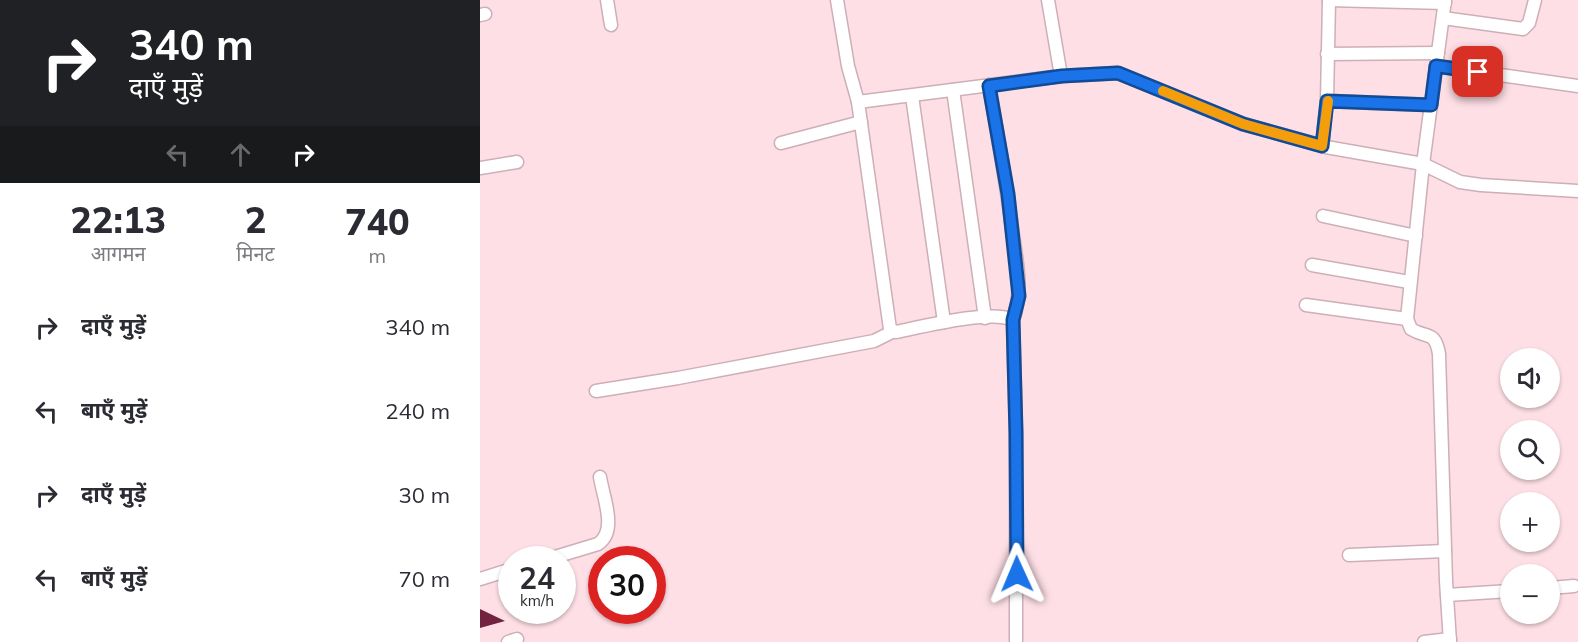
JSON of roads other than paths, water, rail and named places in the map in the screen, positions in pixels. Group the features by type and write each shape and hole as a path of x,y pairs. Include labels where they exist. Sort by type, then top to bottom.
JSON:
{"street":[{"path":"607,0 611,25"},
{"path":"837,0 848,66 858,102 888,324 892,332"},
{"path":"1048,0 1062,76"},
{"path":"1322,146 1327,101 1329,0 1445,2 1423,164 1407,318 1411,329 1432,337 1439,354 1444,551 1450,640 1424,642"},
{"path":"1443,18 1523,29 1529,23 1535,0"},
{"path":"1328,54 1438,53"},
{"path":"1436,66 1578,86"},
{"path":"858,102 1062,76 1118,73 1243,124 1322,146 1423,164 1460,182 1578,191"},
{"path":"989,86 1008,194 1019,296 1013,320 1016,433 1016,642"},
{"path":"953,90 985,318"},
{"path":"912,96 945,322"},
{"path":"1327,101 1431,105"},
{"path":"781,143 861,122"},
{"path":"480,168 517,162"},
{"path":"1323,216 1416,236"},
{"path":"1312,265 1409,282"},
{"path":"1306,305 1407,318"},
{"path":"596,391 874,341 892,332 945,322 1003,317 1013,320"},
{"path":"576,551 605,540 608,521 600,477"},
{"path":"1349,555 1444,551"},
{"path":"480,579 498,573"},
{"path":"1560,587 1574,586"},
{"path":"1447,595 1500,592"}]}
